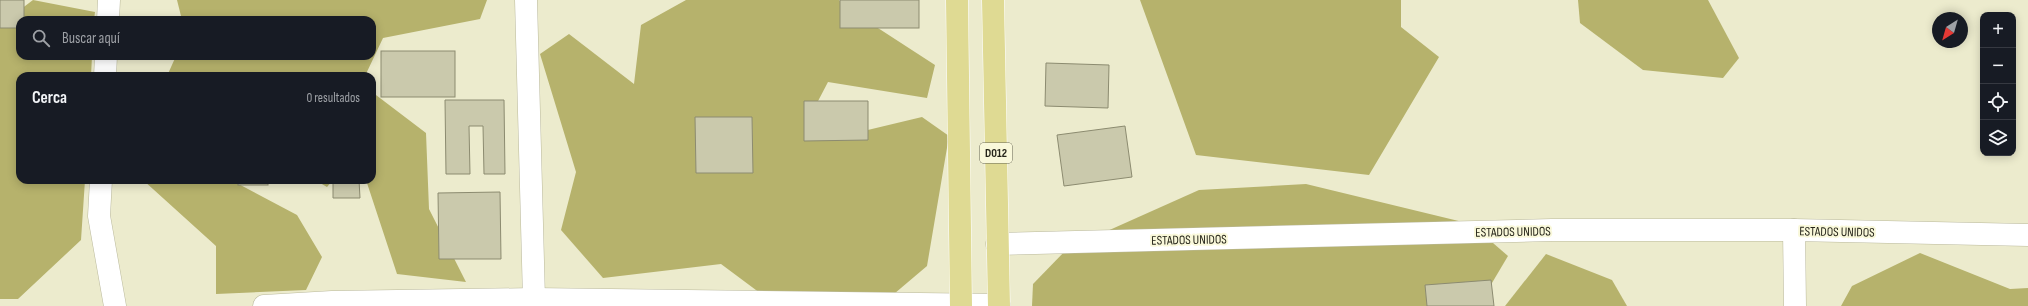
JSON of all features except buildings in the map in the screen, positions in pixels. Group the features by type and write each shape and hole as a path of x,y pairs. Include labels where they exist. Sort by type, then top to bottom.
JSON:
{"main road":[{"path":"957,0 961,305"},
{"name":"D012","path":"993,0 999,306"}],"street":[{"path":"108,16 109,0"},
{"path":"526,0 534,299"},
{"path":"105,72 106,60"},
{"path":"101,184 99,216 115,306"},
{"name":"ESTADOS UNIDOS","path":"997,244 1552,230 1794,230 2028,235"},
{"path":"1794,230 1795,306"},
{"path":"264,306 332,302 534,299 999,306"}],"shaded area":[{"path":"33,0 95,12 94,16 16,16 16,60 92,60 91,72 16,72 16,184 85,184 81,240 18,299 0,299 0,25"},
{"path":"177,0 487,0 480,19 383,38 376,53 376,16 181,16"},
{"path":"686,0 839,0 844,6 935,65 927,98 828,82 817,103 851,134 922,117 949,136 927,266 888,299 772,302 721,264 603,278 561,230 576,172 540,54 569,34 634,84 641,25"},
{"path":"1140,0 1401,0 1401,27 1439,57 1369,175 1196,155"},
{"path":"1578,0 1708,0 1739,58 1723,78 1643,70 1580,23"},
{"path":"174,60 373,60 367,72 169,72"},
{"path":"376,95 426,133 429,209 466,282 397,274 367,184 376,184"},
{"path":"147,184 239,184 297,215 322,257 306,290 216,294 216,246"},
{"path":"322,184 330,184 327,187"},
{"path":"1306,184 1471,224 1508,256 1486,293 1440,306 1032,306 1033,284 1067,249 1199,190"},
{"path":"1920,253 2010,289 2028,288 2028,306 1841,306 1852,286"},
{"path":"1546,254 1612,280 1627,306 1505,306"}]}
